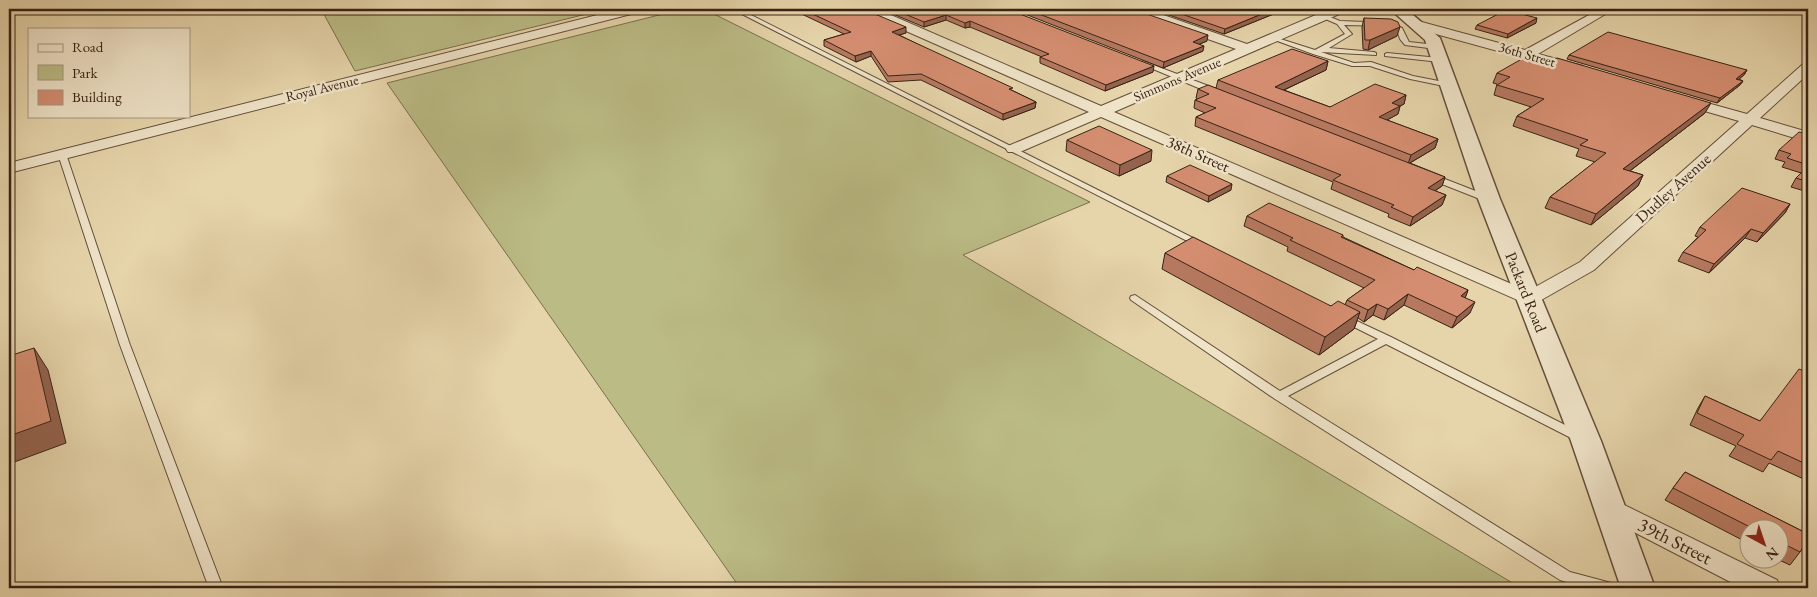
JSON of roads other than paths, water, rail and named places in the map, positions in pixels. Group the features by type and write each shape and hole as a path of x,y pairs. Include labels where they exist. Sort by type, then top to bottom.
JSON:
{"street":[{"name":"Royal Avenue","path":"9,168 635,9"},
{"name":"38th Street","path":"867,9 1529,299"},
{"path":"1134,9 1248,49"},
{"name":"Simmons Avenue","path":"1014,149 1340,9"},
{"name":"Packard Road","path":"1397,9 1432,38 1489,199 1586,441 1638,588"},
{"path":"1528,54 1608,9"},
{"name":"36th Street","path":"1418,25 1595,74"},
{"name":"Dudley Avenue","path":"1529,299 1587,266 1808,67"},
{"path":"1672,97 1808,137"},
{"name":"39th Street","path":"1610,508 1767,588"}],"lane":[{"path":"735,9 1209,249"},
{"path":"1150,14 1165,9"},
{"path":"1323,16 1339,23 1390,24 1400,29 1402,38 1407,44 1438,54"},
{"path":"1318,51 1349,34 1339,23"},
{"path":"1272,38 1318,51 1354,65 1371,64 1412,78 1449,85"},
{"path":"1318,51 1374,54"},
{"path":"1387,55 1438,54"},
{"path":"1136,61 1226,96"},
{"path":"62,154 125,345 216,588"},
{"path":"1426,174 1489,199"},
{"path":"1135,298 1279,396 1565,576 1610,588"},
{"path":"1334,312 1586,441"},
{"path":"1279,396 1387,340"}]}
